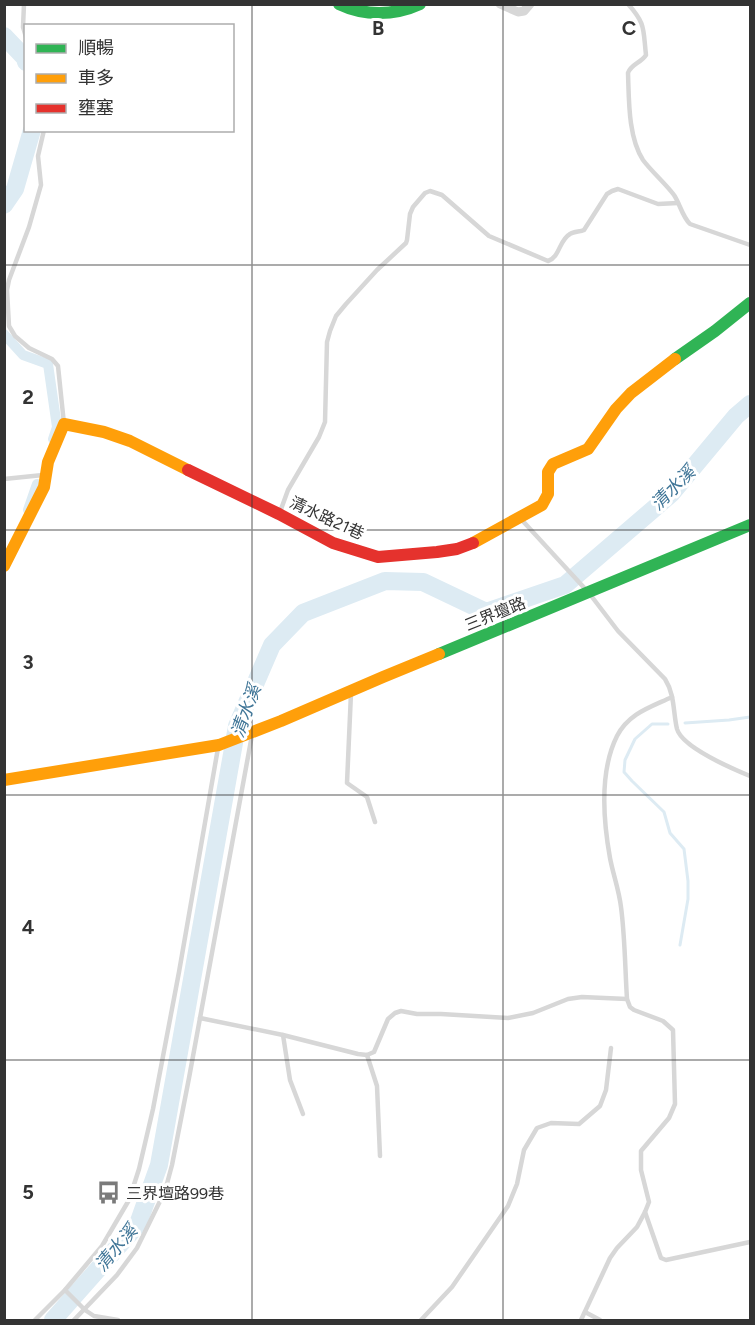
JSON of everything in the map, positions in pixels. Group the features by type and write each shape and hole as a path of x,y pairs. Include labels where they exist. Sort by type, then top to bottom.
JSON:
{"street":[{"path":"339,4 357,11 381,13 408,9 420,4"},
{"path":"500,4 518,12 524,11 530,4"},
{"name":"清水路21巷","path":"64,424 104,432 130,441 333,543 360,552 378,557 457,549 468,546 542,506 547,499 550,486 548,472 550,466 588,448 616,409 632,393 750,303"},
{"path":"4,566 44,487 48,462 64,424"},
{"name":"三界壇路","path":"219,745 252,734 351,690 750,525"},
{"path":"4,780 219,745"}],"lane":[{"path":"24,4 24,30"},
{"path":"628,4 642,23 646,55 644,59 629,69 628,73 631,125 643,159 674,195 685,219 690,224 750,245"},
{"path":"44,132 38,156 41,185 29,227 9,280 9,326 15,336 29,348 52,359 58,366 64,424"},
{"path":"279,514 288,490 319,437 325,422 327,342 336,316 377,270 406,243 410,214 425,193 430,191 442,195 489,236 548,261 553,260 567,236 584,230 612,190 618,189 658,204 678,203"},
{"path":"4,479 46,475"},
{"path":"520,518 589,593 618,631 665,680 669,686 678,731 682,739 732,769 750,776"},
{"path":"351,690 347,783 367,797 375,822"},
{"path":"581,1320 610,1258 616,1248 637,1227 645,1212 649,1202 641,1170 641,1151 669,1118 675,1104 673,1030 663,1021 634,1010 627,999 621,907 610,857 604,809 609,757 618,735 627,722 639,712 672,697"},
{"path":"74,1320 117,1275 137,1248 165,1191 200,1018 252,734"},
{"path":"34,1320 67,1292 102,1246 129,1200 140,1169 180,972 219,745"},
{"path":"200,1018 367,1055 374,1052 388,1019 401,1011 417,1014 508,1018 533,1013 568,999 582,997 627,999"},
{"path":"283,1035 290,1080 303,1114"},
{"path":"421,1320 452,1287 508,1206 517,1184 524,1150 537,1128 551,1123 579,1124 600,1106 606,1090 611,1048"},
{"path":"367,1055 377,1086 380,1156"},
{"path":"645,1212 661,1258 666,1260 750,1242"},
{"path":"67,1292 94,1316 118,1320"},
{"path":"585,1312 600,1320"}],"waterway":[{"path":"4,36 24,57"},
{"path":"4,205 15,189 31,132"},
{"path":"4,334 23,355 48,364 57,427 53,439"},
{"name":"清水溪","path":"53,1320 138,1224 159,1165 237,726 272,645 303,613 385,581 423,582 486,612 565,585 671,494 736,416 750,404"},
{"path":"28,510 37,484"},
{"path":"685,723 750,717"},
{"path":"668,724 652,724 635,739 625,760 624,772 664,812 670,833 684,849 688,899 680,945"}],"traffic: fast":[{"path":"339,4 359,11 379,13 400,11 420,4"},
{"path":"675,359 750,303"},
{"path":"439,654 750,525"}],"traffic: slow":[{"path":"473,543 542,505 548,494 548,472 553,464 588,449 616,409 631,393 675,359"},
{"path":"4,566 44,487 48,462 64,424 104,432 130,441 188,470"},
{"path":"4,780 219,745 439,654"}],"traffic: jam":[{"path":"188,470 333,543 378,557 437,552 457,549 473,543"}],"place":[{"name":"三界壇路99巷","path":"108,1193"}]}
